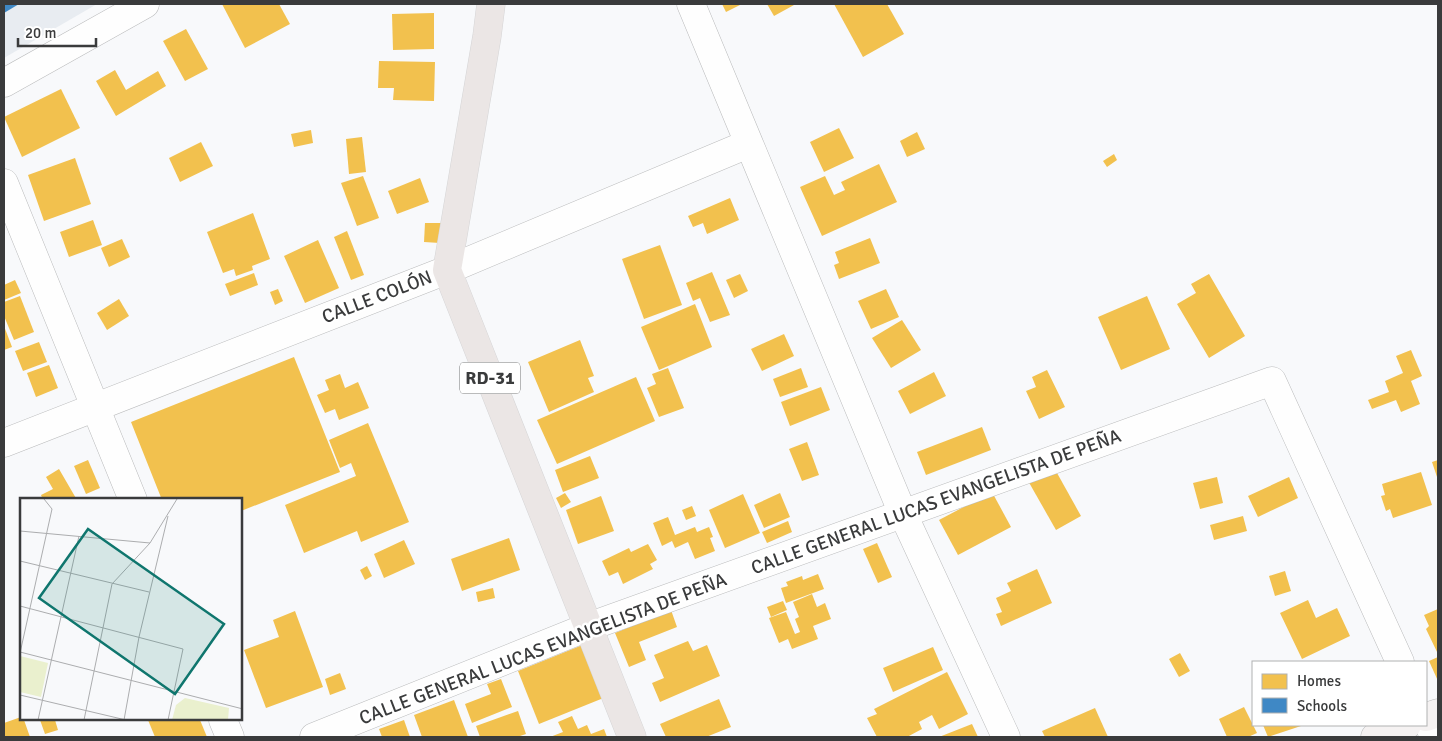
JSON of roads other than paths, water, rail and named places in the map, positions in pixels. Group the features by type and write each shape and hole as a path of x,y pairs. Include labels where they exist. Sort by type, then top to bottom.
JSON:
{"main road":[{"path":"447,270 491,4"},
{"name":"RD-31","path":"447,270 632,737"}],"street":[{"path":"4,83 145,4"},
{"path":"691,4 903,514 1006,737"},
{"name":"CALLE COLÓN","path":"4,443 447,270 748,144"},
{"path":"4,183 132,498"},
{"name":"CALLE GENERAL LUCAS EVANGELISTA DE PEÑA","path":"314,737 588,627 1272,381 1400,661"},
{"path":"1427,720 1434,737"},
{"path":"223,721 230,737"},
{"path":"1375,737 1404,726"}]}
